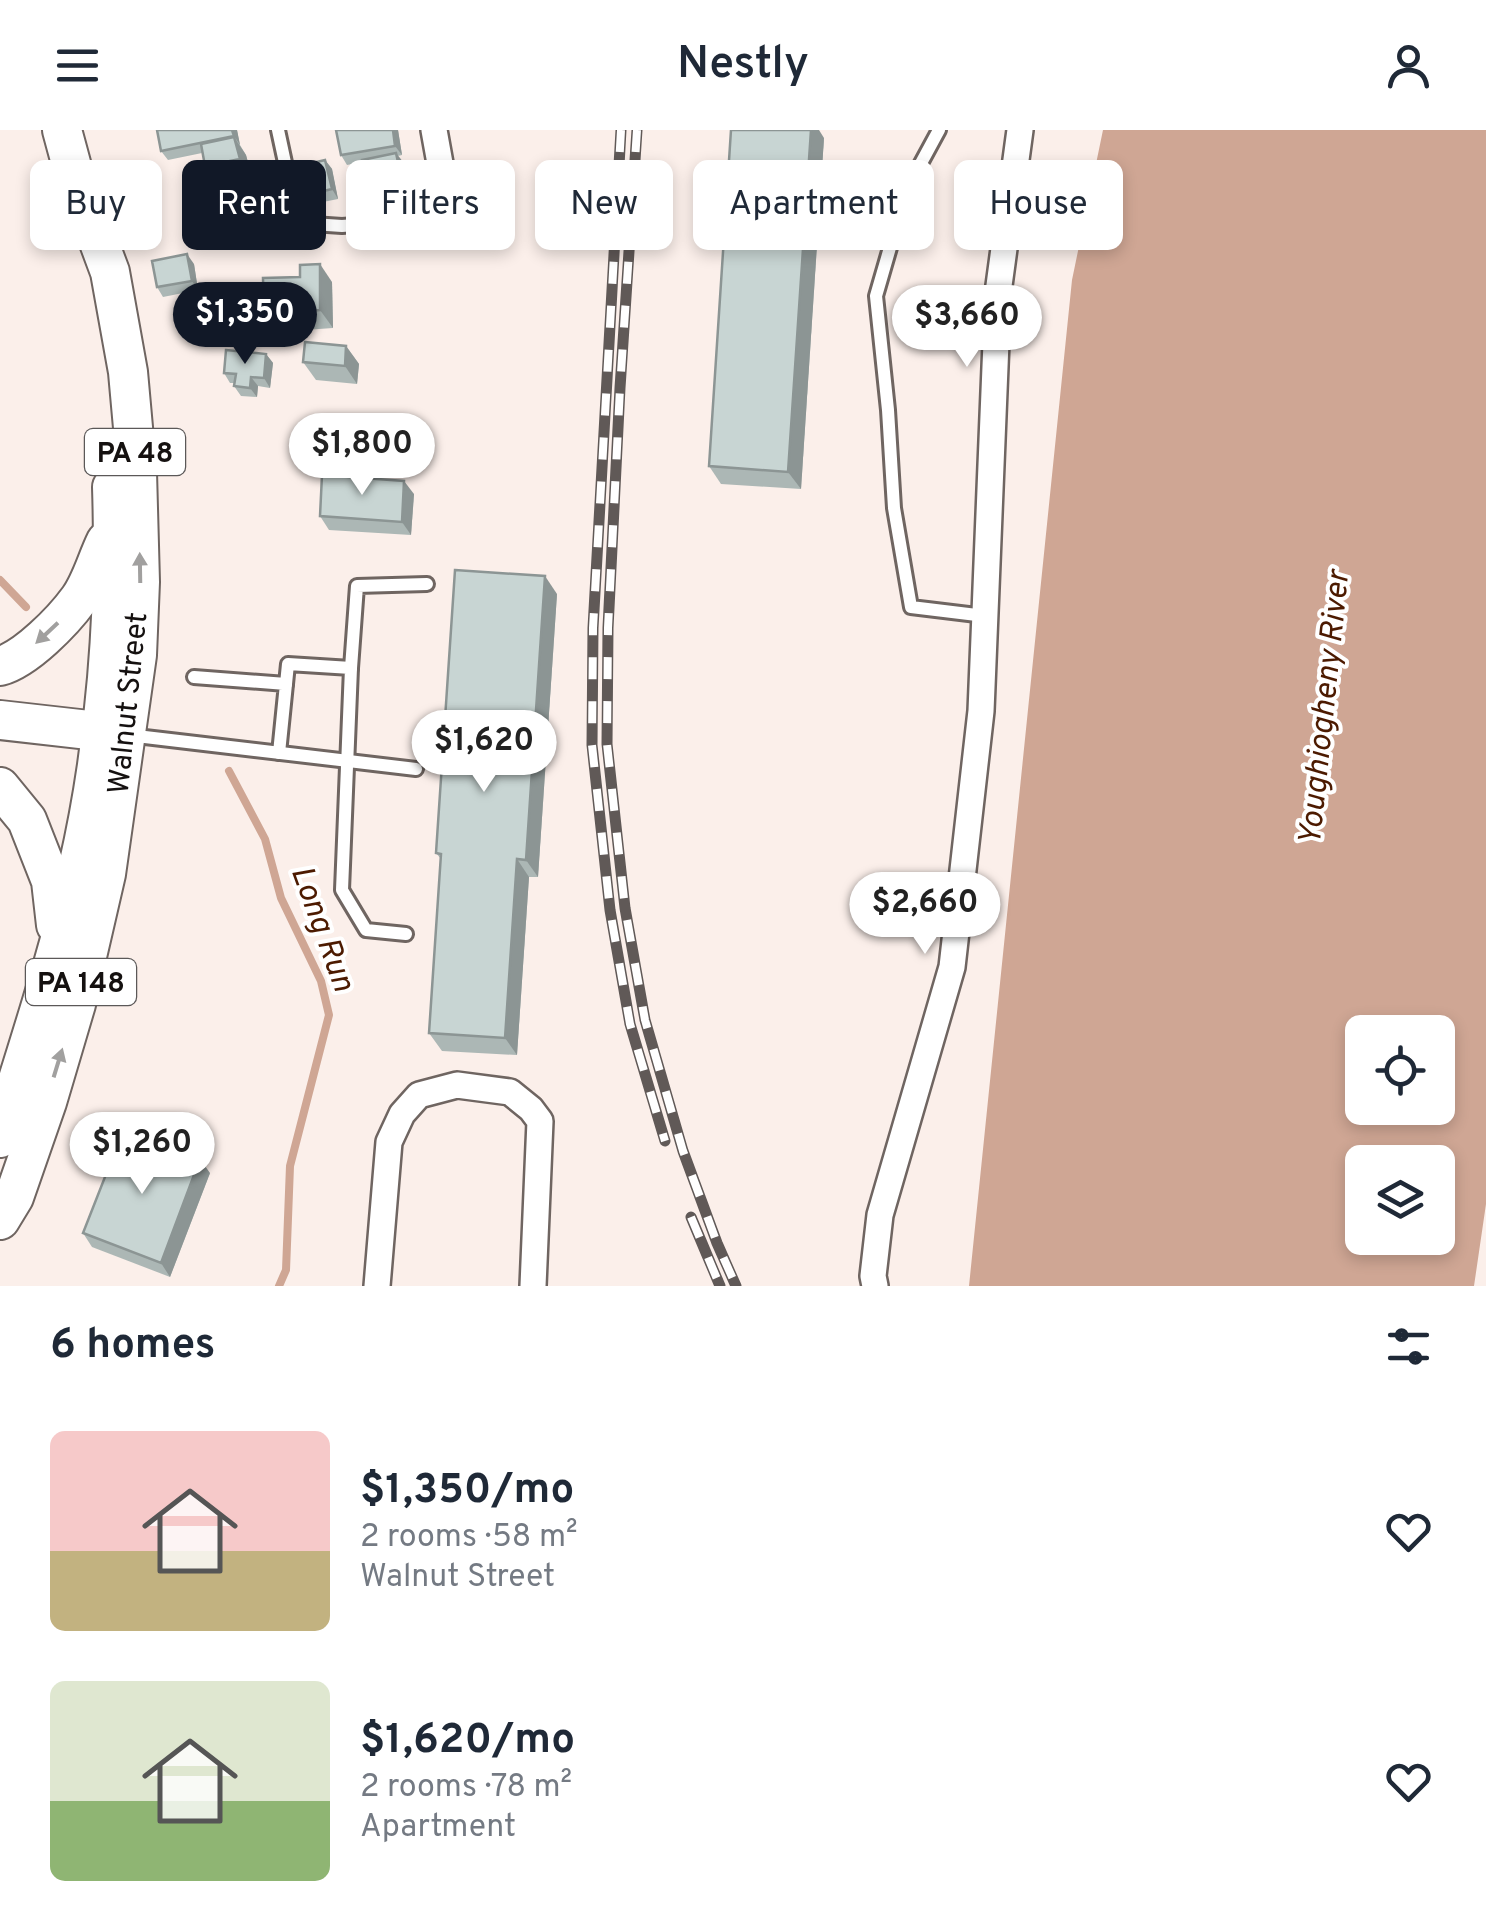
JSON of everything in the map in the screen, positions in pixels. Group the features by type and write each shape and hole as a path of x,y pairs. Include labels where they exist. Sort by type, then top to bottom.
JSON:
{"main road":[{"name":"Walnut Street","path":"62,130 70,160"},
{"name":"Walnut Street","path":"0,1220 14,1198 47,1102 76,1004 106,874 113,733 113,525 102,354 86,250"},
{"name":"Walnut Street","path":"0,1138 58,944 96,772 113,733 137,655 137,472 128,372 110,272 102,250"},
{"name":"PA 48","path":"0,666 45,636 80,598 113,525"},
{"path":"0,720 113,733"},
{"path":"0,786 26,820 51,881 58,944"}],"street":[{"path":"434,130 439,160"},
{"path":"875,1286 880,1215 952,967 981,711 998,292 1020,130"},
{"path":"377,1286 389,1142 402,1114 419,1094 457,1085 510,1092 540,1122 533,1286"}],"lane":[{"path":"278,130 298,223 346,226"},
{"path":"939,130 906,189 876,296 894,508 911,607 985,616"},
{"path":"406,934 366,930 342,890 352,668 358,586 427,584"},
{"path":"278,752 288,664 352,668"},
{"path":"194,677 286,684"},
{"path":"113,733 416,769"}],"water":[{"name":"Youghiogheny River","path":"1103,130 1486,130 1486,1204 1474,1286 969,1286 1072,280 1078,250 1123,250 1123,160 1097,160"}],"building":[{"path":"157,130 232,130 234,136 161,151"},
{"path":"336,130 393,130 395,146 341,155"},
{"path":"731,130 811,130 809,160 729,160"},
{"path":"234,137 240,159 204,160 201,144"},
{"path":"396,153 398,160 362,160"},
{"path":"326,164 332,189 326,190"},
{"path":"723,250 803,250 788,472 709,466"},
{"path":"187,254 192,281 157,287 152,261"},
{"path":"320,264 320,310 264,314 263,278 300,277 300,265"},
{"path":"305,342 346,346 345,366 303,362"},
{"path":"226,350 266,354 264,378 251,377 250,388 234,386 236,374 224,373"},
{"path":"322,475 404,481 402,522 320,516"},
{"path":"455,570 545,576 526,860 517,859 505,1038 429,1033 441,854 436,853"},
{"path":"123,1131 200,1159 161,1263 83,1233"}],"waterway":[{"name":"Long Run","path":"0,580 26,607"},
{"name":"Long Run","path":"229,771 265,839 281,898 321,981 329,1015 290,1166 286,1270 279,1286"}],"railway":[{"path":"621,130 593,628 592,745 610,910 630,1024 665,1141"},
{"path":"637,130 608,628 607,744 625,908 645,1020 683,1151 736,1286"},
{"path":"691,1217 720,1286"}]}
